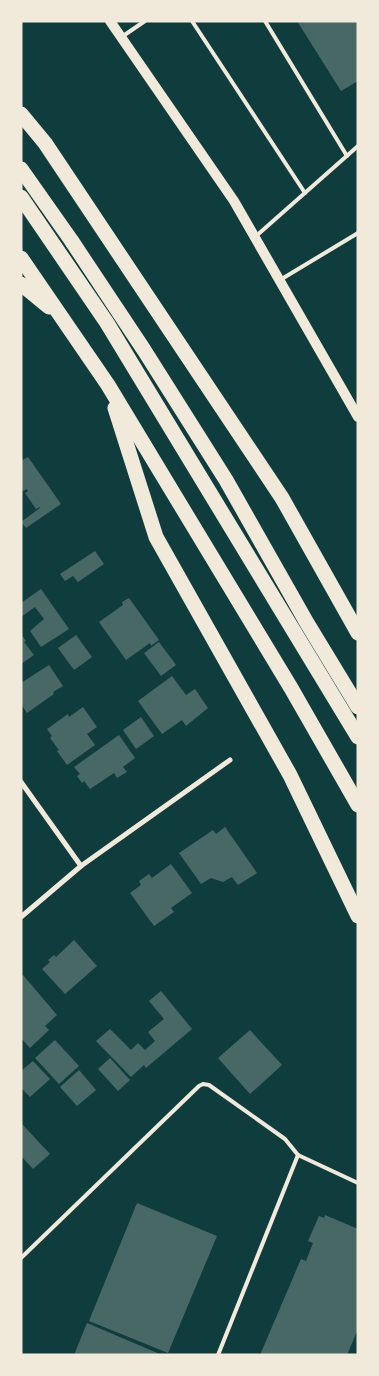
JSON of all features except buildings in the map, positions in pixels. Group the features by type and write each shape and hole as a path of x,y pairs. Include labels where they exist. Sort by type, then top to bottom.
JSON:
{"highway":[{"path":"21,100 45,143 282,498 358,633"},
{"path":"21,114 45,143"},
{"path":"21,169 139,342 226,480 307,623 358,707"},
{"path":"21,197 107,323 358,738"},
{"path":"21,258 108,385 291,688 358,805"},
{"path":"21,284 64,319"},
{"path":"108,385 156,537 290,775 358,916"}],"main road":[{"path":"110,21 234,201 358,417"}],"street":[{"path":"21,917 81,866 230,760"},
{"path":"21,782 81,866"}],"lane":[{"path":"121,38 145,21"},
{"path":"192,21 305,193"},
{"path":"265,21 347,156"},
{"path":"255,237 358,146"},
{"path":"280,280 358,233"},
{"path":"21,1258 203,1084 209,1085 285,1139 298,1155 358,1183"},
{"path":"218,1355 298,1155"}]}
